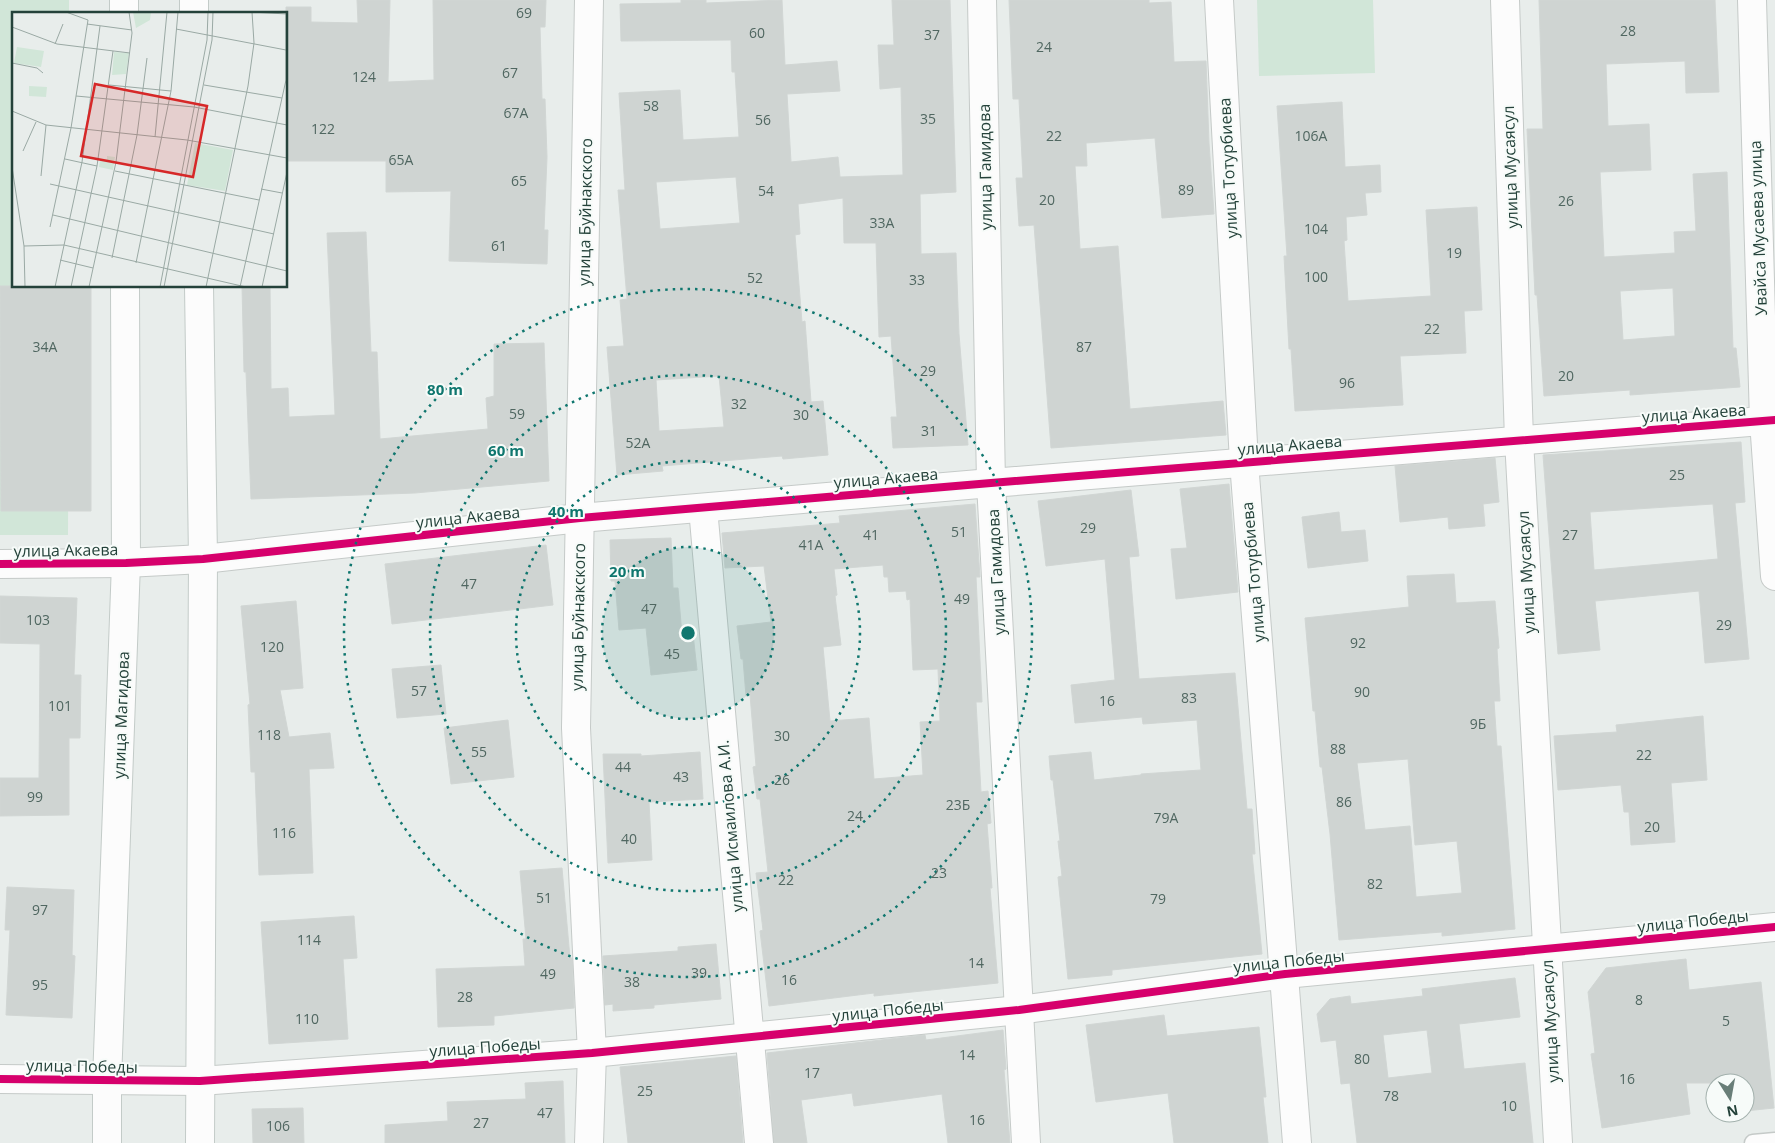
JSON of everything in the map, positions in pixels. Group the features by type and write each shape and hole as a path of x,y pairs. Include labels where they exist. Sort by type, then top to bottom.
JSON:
{"street":[{"name":"улица Буйнакского","path":"589,0 576,728 592,1053 589,1143"},
{"name":"улица Гамидова","path":"982,0 991,483 1026,1143"},
{"name":"улица Тотурбиева","path":"1219,0 1244,462 1297,1143"},
{"name":"улица Мусаясул","path":"1505,0 1519,440 1558,1143"},
{"name":"Увайса Мусаева улица","path":"1752,0 1775,576"},
{"name":"улица Магидова","path":"107,1143 107,1081 126,563 125,288"},
{"path":"199,288 203,559 200,1143"},
{"name":"улица Акаева","path":"0,564 126,563 203,559 580,518 1244,462 1770,421"},
{"name":"улица Исмаилова А.И.","path":"703,508 759,1143"},
{"name":"улица Победы","path":"0,1079 200,1081 592,1053 1019,1010 1285,974 1775,927"}],"lane":[{"path":"1753,1143 1775,1141"}],"green space":[{"path":"0,0 69,0 69,12 12,12 12,288 69,288 68,535 0,535"},
{"path":"1257,0 1373,0 1375,73 1259,76"}],"building":[{"path":"357,0 390,0 388,82 434,80 433,0 546,0 545,27 540,27 542,99 545,99 547,157 544,230 548,230 547,264 449,261 451,191 386,192 386,161 288,161 288,12 286,12 286,7 311,7 311,22 358,23"},
{"path":"681,0 706,0 706,3 782,0 785,65 837,61 840,91 787,94 791,162 838,157 840,177 903,175 901,87 880,89 878,45 894,45 892,0 950,0 956,192 920,194 921,254 956,253 959,334 968,445 893,448 891,417 897,417 891,336 879,337 876,243 844,243 843,198 798,204 800,234 795,235 802,322 805,321 811,402 823,401 828,455 783,459 782,456 662,466 663,471 617,475 607,347 624,346 620,300 627,299 618,190 625,190 619,93 680,90 683,140 739,137 735,72 732,72 731,40 621,41 620,4 681,3","holes":["736,177 740,223 660,229 656,182","719,376 724,427 659,431 656,380"]},
{"path":"1009,0 1149,0 1149,3 1171,2 1174,62 1206,61 1214,214 1162,218 1155,138 1086,143 1087,166 1075,166 1080,249 1118,246 1130,409 1223,401 1226,435 1051,448 1034,225 1019,226 1016,178 1023,178 1019,99 1013,99"},
{"path":"1539,0 1715,0 1719,92 1686,93 1685,61 1606,64 1608,126 1649,124 1651,170 1600,172 1604,257 1675,253 1674,232 1696,231 1693,174 1727,172 1733,348 1736,348 1740,387 1630,395 1630,390 1544,396 1537,295 1535,295 1527,129 1543,129","holes":["1673,288 1675,336 1623,340 1620,291"]},
{"path":"1342,102 1345,167 1380,165 1381,192 1365,193 1367,215 1346,217 1347,240 1344,241 1348,301 1431,296 1426,210 1477,207 1482,310 1464,311 1466,353 1400,356 1403,405 1295,411 1291,349 1289,349 1284,256 1287,256 1277,106"},
{"path":"366,232 371,352 377,352 380,439 488,429 486,398 494,396 494,344 544,343 549,481 415,493 251,499 246,372 244,372 242,288 270,288 271,389 288,388 289,417 335,415 327,233"},
{"path":"0,286 12,286 12,288 91,288 91,511 1,511"},
{"path":"1741,442 1745,502 1735,503 1749,659 1705,663 1699,591 1595,601 1600,650 1558,654 1543,455","holes":["1713,504 1718,559 1594,570 1590,512"]},
{"path":"1495,458 1499,502 1483,504 1485,526 1449,529 1448,517 1400,522 1395,466"},
{"path":"1229,484 1238,592 1176,599 1171,549 1187,548 1180,489"},
{"path":"1131,490 1139,556 1129,557 1139,679 1235,673 1247,809 1252,809 1255,854 1252,854 1262,954 1112,970 1112,975 1068,979 1058,877 1062,876 1058,841 1060,841 1049,756 1091,752 1094,780 1141,774 1201,770 1197,720 1143,724 1142,717 1075,723 1071,685 1115,680 1105,559 1046,566 1038,501"},
{"path":"975,504 980,577 976,577 982,702 976,702 981,792 988,791 991,823 987,824 998,983 874,996 874,993 769,1006 760,931 763,930 756,873 768,872 760,799 757,799 753,767 756,766 750,695 746,696 743,659 741,659 737,626 771,622 764,566 725,568 722,533 840,523 839,516","holes":["883,565 884,577 888,577 889,592 906,591 907,600 910,599 913,670 938,669 940,721 920,722 923,775 874,779 869,718 830,721 823,647 841,645 834,569"]},
{"path":"1339,512 1341,532 1365,530 1368,561 1308,568 1302,517"},
{"path":"671,538 673,588 678,588 682,635 693,634 697,670 651,675 646,628 619,630 615,581 611,581 610,540"},
{"path":"546,545 553,605 392,624 385,564"},
{"path":"1454,574 1456,603 1495,601 1499,648 1497,649 1500,701 1494,701 1497,746 1501,746 1515,929 1442,936 1442,932 1339,940 1330,834 1322,767 1320,767 1315,711 1313,711 1305,618 1409,607 1407,576","holes":["1408,759 1415,845 1457,841 1462,893 1416,897 1410,826 1365,830 1357,763"]},
{"path":"0,596 77,598 74,675 81,675 80,738 69,738 69,815 0,816 0,778 39,778 40,644 0,643"},
{"path":"296,601 303,688 280,690 289,737 330,733 334,768 309,769 313,873 259,875 255,772 251,772 248,705 250,704 241,606"},
{"path":"441,665 446,714 397,718 392,669"},
{"path":"1703,716 1707,780 1671,783 1675,842 1631,845 1629,812 1624,812 1621,785 1558,790 1554,736 1617,732 1616,725"},
{"path":"508,720 514,777 451,784 444,728"},
{"path":"700,752 703,799 649,802 652,860 608,863 603,754 641,754 641,756"},
{"path":"562,868 570,958 572,958 574,1008 494,1016 494,1025 438,1027 436,969 525,966 523,939 526,939 520,871"},
{"path":"7,887 74,890 72,955 75,956 72,1018 6,1015 10,930 5,930"},
{"path":"354,916 357,958 343,959 348,1039 269,1044 261,922"},
{"path":"716,944 721,999 654,1005 654,1008 613,1011 613,1004 605,1005 603,956 678,951 678,947"},
{"path":"1686,959 1689,990 1761,982 1774,1108 1755,1110 1755,1073 1705,1073 1705,1083 1686,1083 1690,1114 1602,1128 1591,1054 1595,1053 1588,992 1606,968"},
{"path":"1515,978 1520,1017 1459,1024 1464,1069 1525,1063 1533,1143 1357,1143 1350,1083 1341,1084 1336,1040 1321,1042 1317,1014 1330,999 1350,996 1351,1004 1423,996 1422,989","holes":["1427,1030 1432,1073 1388,1078 1383,1035"]},
{"path":"1164,1015 1167,1036 1259,1027 1266,1097 1263,1097 1268,1143 1174,1143 1168,1093 1096,1102 1086,1025"},
{"path":"1003,1030 1010,1143 948,1143 942,1094 854,1106 852,1093 801,1100 807,1143 774,1143 767,1053 925,1035 926,1040"},
{"path":"736,1056 743,1143 628,1143 620,1067"},
{"path":"563,1081 565,1143 385,1143 385,1125 448,1121 447,1102 526,1099 525,1083"},
{"path":"303,1108 304,1143 253,1143 252,1109"}],"cycle path":[{"path":"0,564 126,563 203,559 580,518 1775,420"},
{"path":"0,1079 200,1081 592,1053 1019,1010 1285,974 1775,927"}]}
